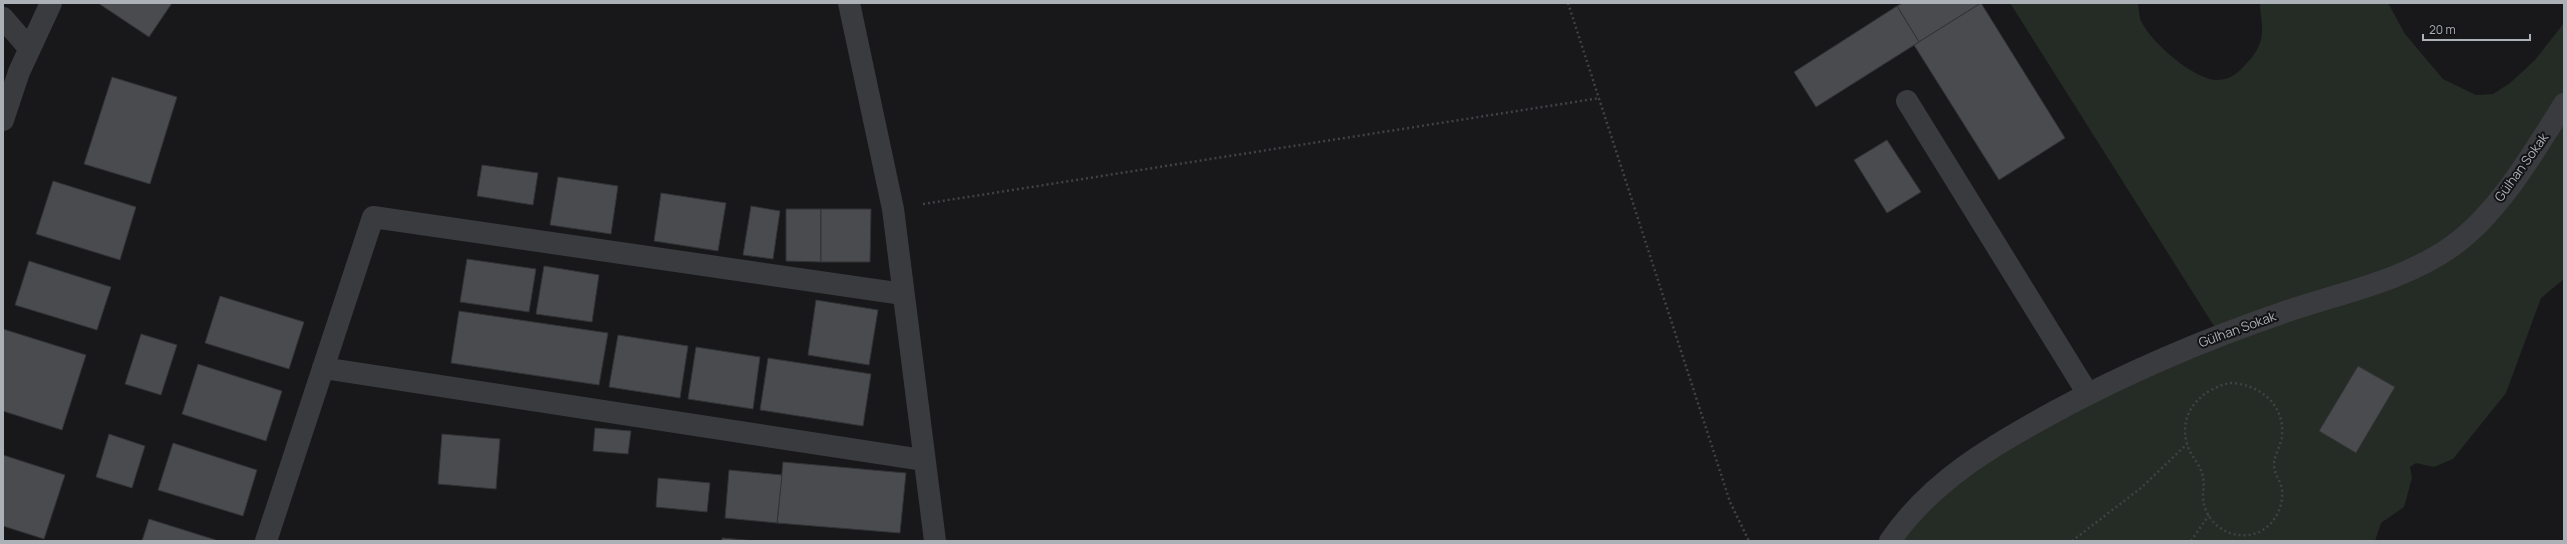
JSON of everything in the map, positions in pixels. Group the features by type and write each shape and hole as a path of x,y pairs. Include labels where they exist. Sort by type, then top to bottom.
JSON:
{"street":[{"path":"3,120 29,48 51,3"},
{"path":"849,3 893,209 923,460 935,541"},
{"path":"3,18 29,48"},
{"path":"1906,101 2088,394"},
{"name":"Gülhan Sokak","path":"1890,541 1922,501 1954,473 2001,441 2088,394 2124,376 2219,335 2377,283 2423,264 2453,246 2497,202 2564,104"},
{"path":"266,541 373,216 903,294"},
{"path":"323,368 923,460"}],"path":[{"path":"1568,3 1730,502 1749,541"},
{"path":"893,209 1600,98"},
{"path":"2242,383 2254,387 2264,393 2279,412 2282,436 2274,462 2274,470 2282,490 2282,500 2275,518 2260,531 2241,535 2222,530 2209,515 2203,497 2202,472 2187,444 2186,420 2191,409 2207,391 2218,385 2242,383"},
{"path":"2072,541 2141,488 2187,444"},
{"path":"2191,541 2209,515"}],"shaded area":[{"path":"2010,3 2138,3 2141,21 2146,30 2163,49 2196,73 2216,80 2229,78 2236,74 2257,50 2262,35 2260,3 2388,3 2405,34 2443,79 2476,95 2493,94 2510,83 2535,60 2564,23 2564,279 2541,298 2506,393 2453,459 2434,467 2416,463 2410,467 2412,478 2404,507 2381,523 2375,541 1890,541 1953,473 2219,334"}],"building":[{"path":"98,3 172,3 149,37"},
{"path":"1903,3 1981,3 1919,42 1897,6"},
{"path":"1981,3 2065,138 1999,180 1914,45"},
{"path":"1897,6 1919,42 1816,107 1794,72"},
{"path":"112,77 177,97 150,184 84,164"},
{"path":"1887,140 1921,192 1887,213 1854,160"},
{"path":"482,165 538,173 533,205 477,196"},
{"path":"558,177 618,186 611,234 550,225"},
{"path":"53,181 136,207 120,260 36,234"},
{"path":"661,193 726,203 718,251 654,241"},
{"path":"751,206 780,211 773,259 743,255"},
{"path":"786,209 821,209 821,262 786,261"},
{"path":"821,209 871,209 870,262 821,262"},
{"path":"467,259 536,269 529,312 460,302"},
{"path":"29,261 111,287 97,330 15,305"},
{"path":"544,266 599,275 592,322 536,314"},
{"path":"220,296 304,322 289,369 205,343"},
{"path":"816,300 878,310 869,365 808,355"},
{"path":"459,311 608,333 599,385 451,363"},
{"path":"3,329 86,355 62,430 3,411"},
{"path":"141,334 177,345 161,395 125,384"},
{"path":"618,335 688,346 680,398 609,387"},
{"path":"696,347 760,357 753,409 688,399"},
{"path":"768,358 871,374 863,426 760,410"},
{"path":"198,364 282,391 266,441 182,414"},
{"path":"2358,366 2395,387 2356,453 2319,431"},
{"path":"595,428 631,431 628,454 593,451"},
{"path":"109,434 145,446 132,488 96,477"},
{"path":"442,434 500,439 496,489 438,484"},
{"path":"173,443 257,470 243,516 158,490"},
{"path":"3,455 65,475 44,539 3,526"},
{"path":"783,462 906,473 900,533 777,523"},
{"path":"729,470 782,475 777,523 725,518"},
{"path":"658,478 710,483 707,512 656,507"},
{"path":"149,519 219,541 142,541"},
{"path":"722,538 756,541 722,541"}]}
